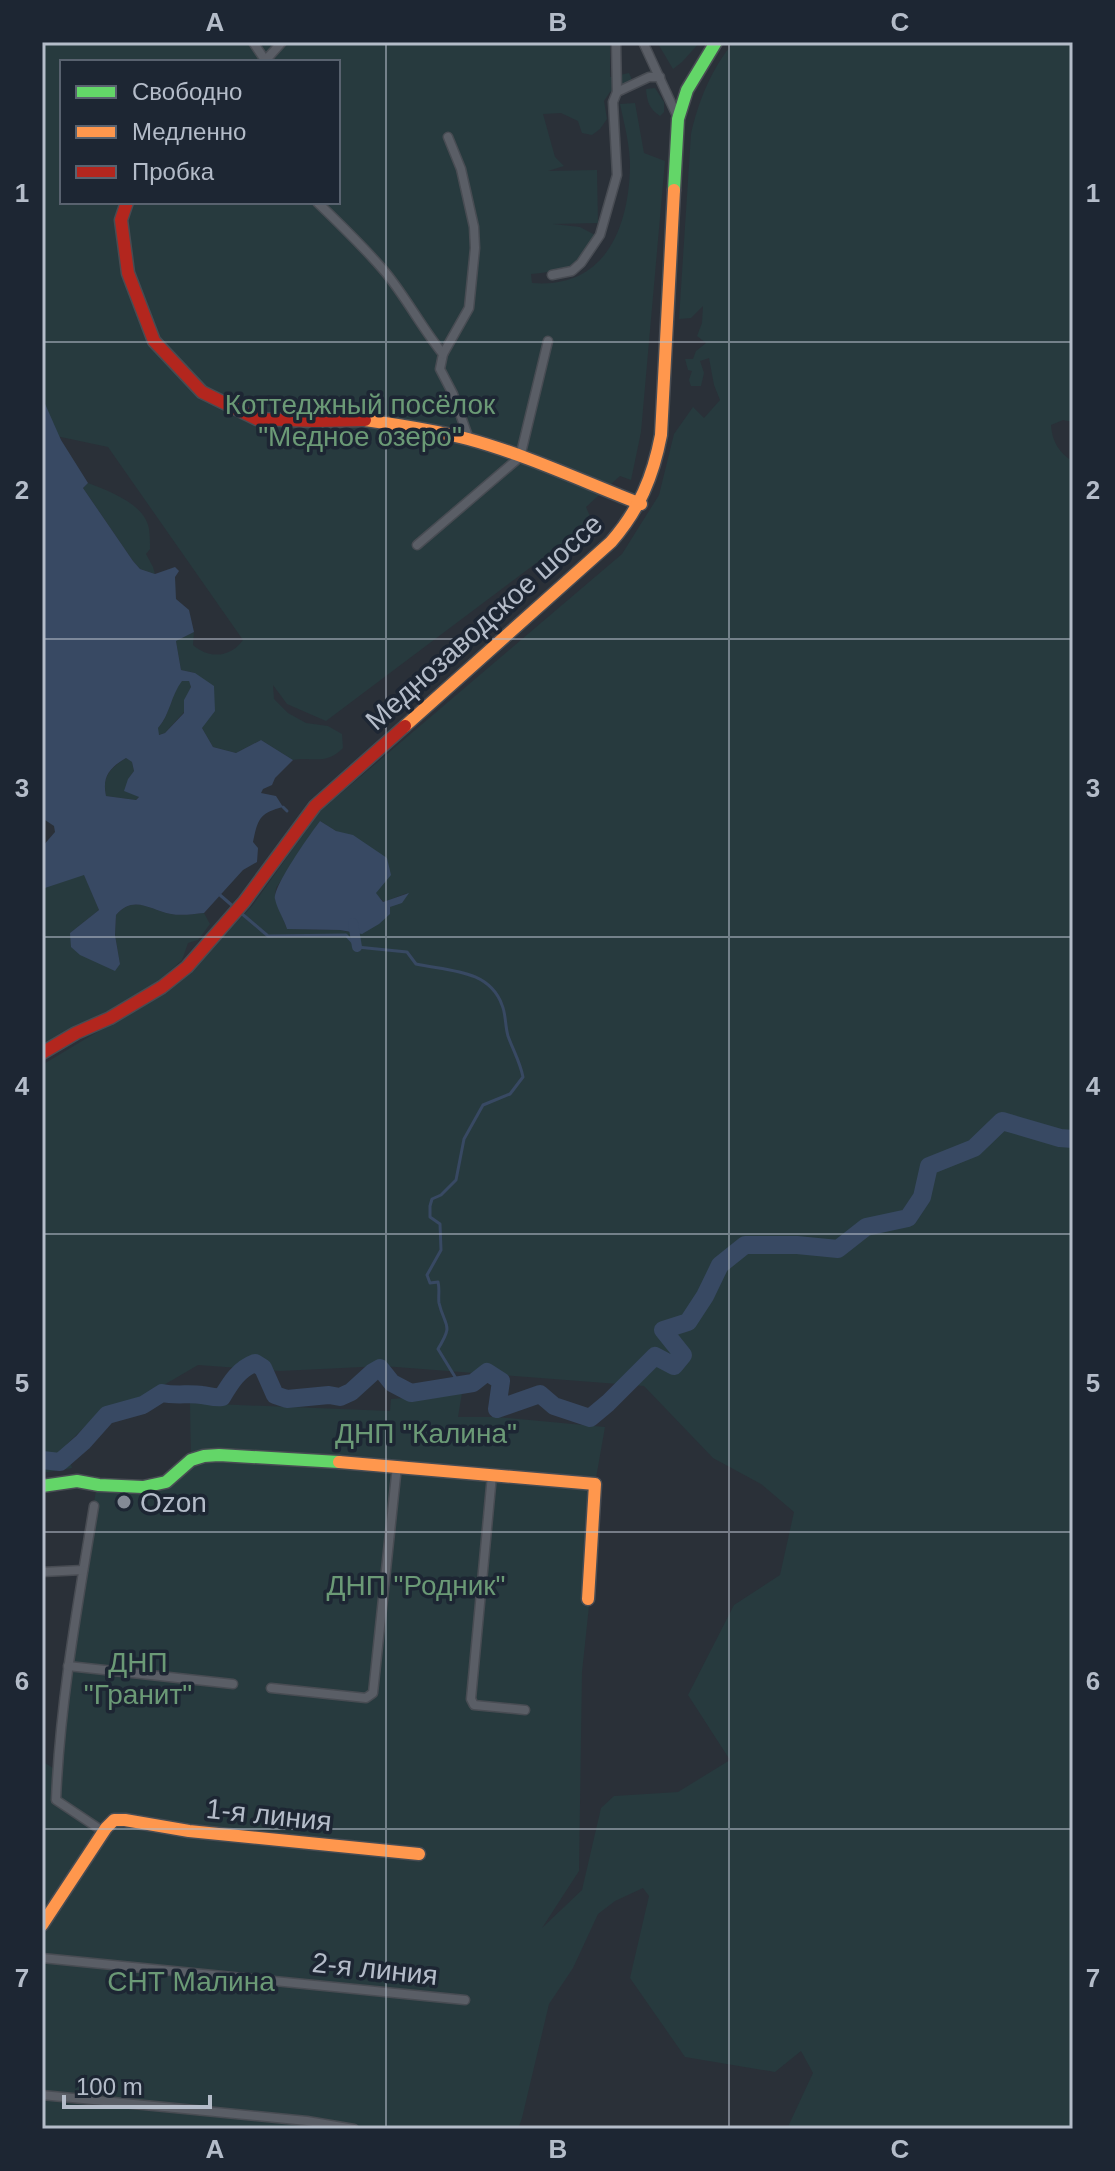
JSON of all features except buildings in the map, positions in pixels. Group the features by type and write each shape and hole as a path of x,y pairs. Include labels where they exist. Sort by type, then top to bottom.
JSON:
{"street":[{"path":"253,42 263,60"},
{"path":"265,60 282,42"},
{"path":"552,275 572,271 600,235 617,175 613,102 617,92 616,42"},
{"path":"643,42 678,119"},
{"name":"Меднозаводское шоссе","path":"42,1053 110,1018 162,987 187,967 244,902 315,806 611,542 641,504 650,485 661,435 678,119 687,90 716,42"},
{"path":"617,92 649,77 660,77"},
{"path":"448,137 461,169 474,227 475,248 469,308 443,354 440,369 453,394 469,439"},
{"path":"126,204 121,220 128,273 154,341 202,392 257,419 360,419 469,439 641,504"},
{"path":"319,204 359,242 388,276 443,354"},
{"path":"417,545 520,457 548,341"},
{"path":"95,1497 166,1482 191,1460 204,1456 397,1466 595,1484 588,1599"},
{"path":"271,1688 366,1698 373,1693 397,1466"},
{"path":"492,1475 471,1699 474,1705 525,1710"},
{"path":"42,1486 77,1481 95,1497"},
{"path":"42,1925 104,1832 56,1800 68,1666 95,1497"},
{"path":"42,1572 83,1570"},
{"path":"68,1666 233,1684"},
{"name":"1-я линия","path":"104,1832 114,1820 125,1820 189,1831 419,1854"},
{"name":"2-я линия","path":"42,1958 465,2000"},
{"path":"42,2095 307,2121 354,2129"}],"green space":[{"name":"Коттеджный посёлок \"Медное озеро\"","path":"42,42 610,42 610,77 629,73 632,80 610,92 604,101 607,119 600,129 592,135 582,133 578,121 561,113 543,114 555,157 564,166 548,171 597,170 598,223 553,224 580,227 595,235 570,265 555,271 531,274 532,283 557,282 578,276 595,265 608,250 625,211 630,166 620,104 635,103 644,153 665,161 641,432 631,480 620,476 586,507 592,521 326,721 287,704 273,685 274,699 288,713 306,723 328,726 342,734 343,748 337,754 325,759 293,760 261,740 236,753 213,747 202,728 195,673 181,670 176,641 194,632 193,645 206,653 219,654 232,650 243,640 108,447 42,433"},
{"path":"657,42 700,42 673,69"},
{"path":"734,42 1073,42 1073,422 1063,420 1051,425 1057,446 1073,462 1073,2129 787,2129 813,2073 801,2051 775,2072 685,2057 630,1978 649,1896 643,1888 615,1901 598,1914 573,1968 549,2004 518,2129 42,2129 42,1761 56,1770 68,1665 97,1484 167,1482 191,1460 190,1403 390,1411 391,1399 462,1393 458,1417 496,1417 605,1427 595,1484 589,1606 582,1672 579,1871 542,1928 582,1890 601,1808 614,1796 678,1792 730,1760 688,1695 734,1605 780,1575 794,1512 761,1484 713,1458 644,1386 383,1366 280,1371 198,1365 145,1396 102,1410 66,1445 72,1468 42,1473 42,1065 177,984 252,906 320,811 622,554 659,495 674,434 693,407 704,418 720,400 709,358 700,361 704,373 701,386 691,386 692,371 688,370 685,359 693,359 696,351 706,343 697,336 703,306 691,318 679,319 691,134 707,85","holes":["320,821 336,831 375,893 384,902 407,893 348,932 287,929 275,898 276,888"]},
{"path":"655,88 664,102 664,112 660,116 651,108 647,97 646,89"},
{"path":"88,483 125,500 141,512 149,529 150,549 146,554 155,574 140,569 133,561 83,488"},
{"path":"182,680 189,680 191,687 184,712 165,733 158,735 158,728"},
{"path":"126,758 132,762 134,771 128,779 139,796 136,800 106,796 108,774"},
{"path":"84,874 99,910 70,933 120,964 115,935 116,915 130,905 143,905 175,915 204,913 210,924 198,940 188,943 182,960 160,980 116,1008 76,1025 42,1046 42,889"}],"water":[{"path":"42,397 61,440 88,483 83,488 133,561 140,569 155,574 175,567 179,571 175,577 176,599 189,610 194,632 176,641 181,670 195,673 214,686 215,711 202,728 213,747 236,753 261,740 293,760 261,793 276,796 283,807 265,814 259,822 253,842 258,848 257,862 243,870 204,913 175,915 136,904 123,909 116,915 115,935 120,964 115,971 80,955 71,947 70,933 99,910 84,875 42,889 42,847 55,832 54,826 42,818","holes":["182,681 189,681 191,687 184,700 184,713 165,733 159,735 158,728","126,758 132,762 134,771 124,791 139,797 136,800 106,796 108,774"]},
{"path":"320,821 336,831 353,835 387,858 391,875 376,893 383,902 409,893 402,903 390,907 390,914 379,924 362,934 340,930 287,929 277,906 275,899 280,883"}],"waterway":[{"path":"283,807 287,811"},
{"path":"220,895 235,908"},
{"path":"241,913 268,936 346,935 357,947 407,952 416,964 478,978 488,984 502,1005 508,1036 523,1077 510,1094 483,1105 464,1139 456,1180 441,1195 432,1199 430,1206 430,1217 440,1224 441,1250 427,1275 430,1283 438,1282 439,1303 447,1326 438,1349 460,1385"},
{"path":"353,923 357,947"},
{"path":"42,1460 60,1462 107,1415 143,1405 162,1393 222,1397 240,1372 255,1363 263,1368 275,1395 287,1399 329,1395 340,1397 351,1392 380,1368 392,1383 411,1393 473,1383 487,1372 501,1381 497,1409 540,1394 554,1406 590,1418 655,1356 674,1366 683,1355 663,1330 688,1322 720,1265 745,1245 838,1249 866,1227 908,1218 922,1197 929,1166 974,1148 1002,1121 1073,1139"}],"traffic: fast":[{"path":"674,190 678,119 687,90 716,42"},
{"path":"42,1486 77,1481 143,1487 166,1482 191,1460 204,1456 339,1462"}],"traffic: slow":[{"path":"405,726 611,542 630,518 644,492 661,435 674,190"},
{"path":"365,420 490,445 641,504"},
{"path":"339,1462 595,1484 588,1599"},
{"path":"42,1925 114,1820 189,1831 419,1854"}],"traffic: jam":[{"path":"126,204 121,220 128,273 154,341 202,392 257,419 365,420"},
{"path":"42,1053 110,1018 162,987 187,967 244,902 315,806 405,726"}],"place":[{"name":"Ozon","path":"124,1502"}],"park label":[{"name":"ДНП \"Калина\"","path":"426,1433"},
{"name":"ДНП \"Родник\"","path":"416,1585"},
{"name":"ДНП \"Гранит\"","path":"138,1678"},
{"name":"СНТ Малина","path":"191,1981"}]}
